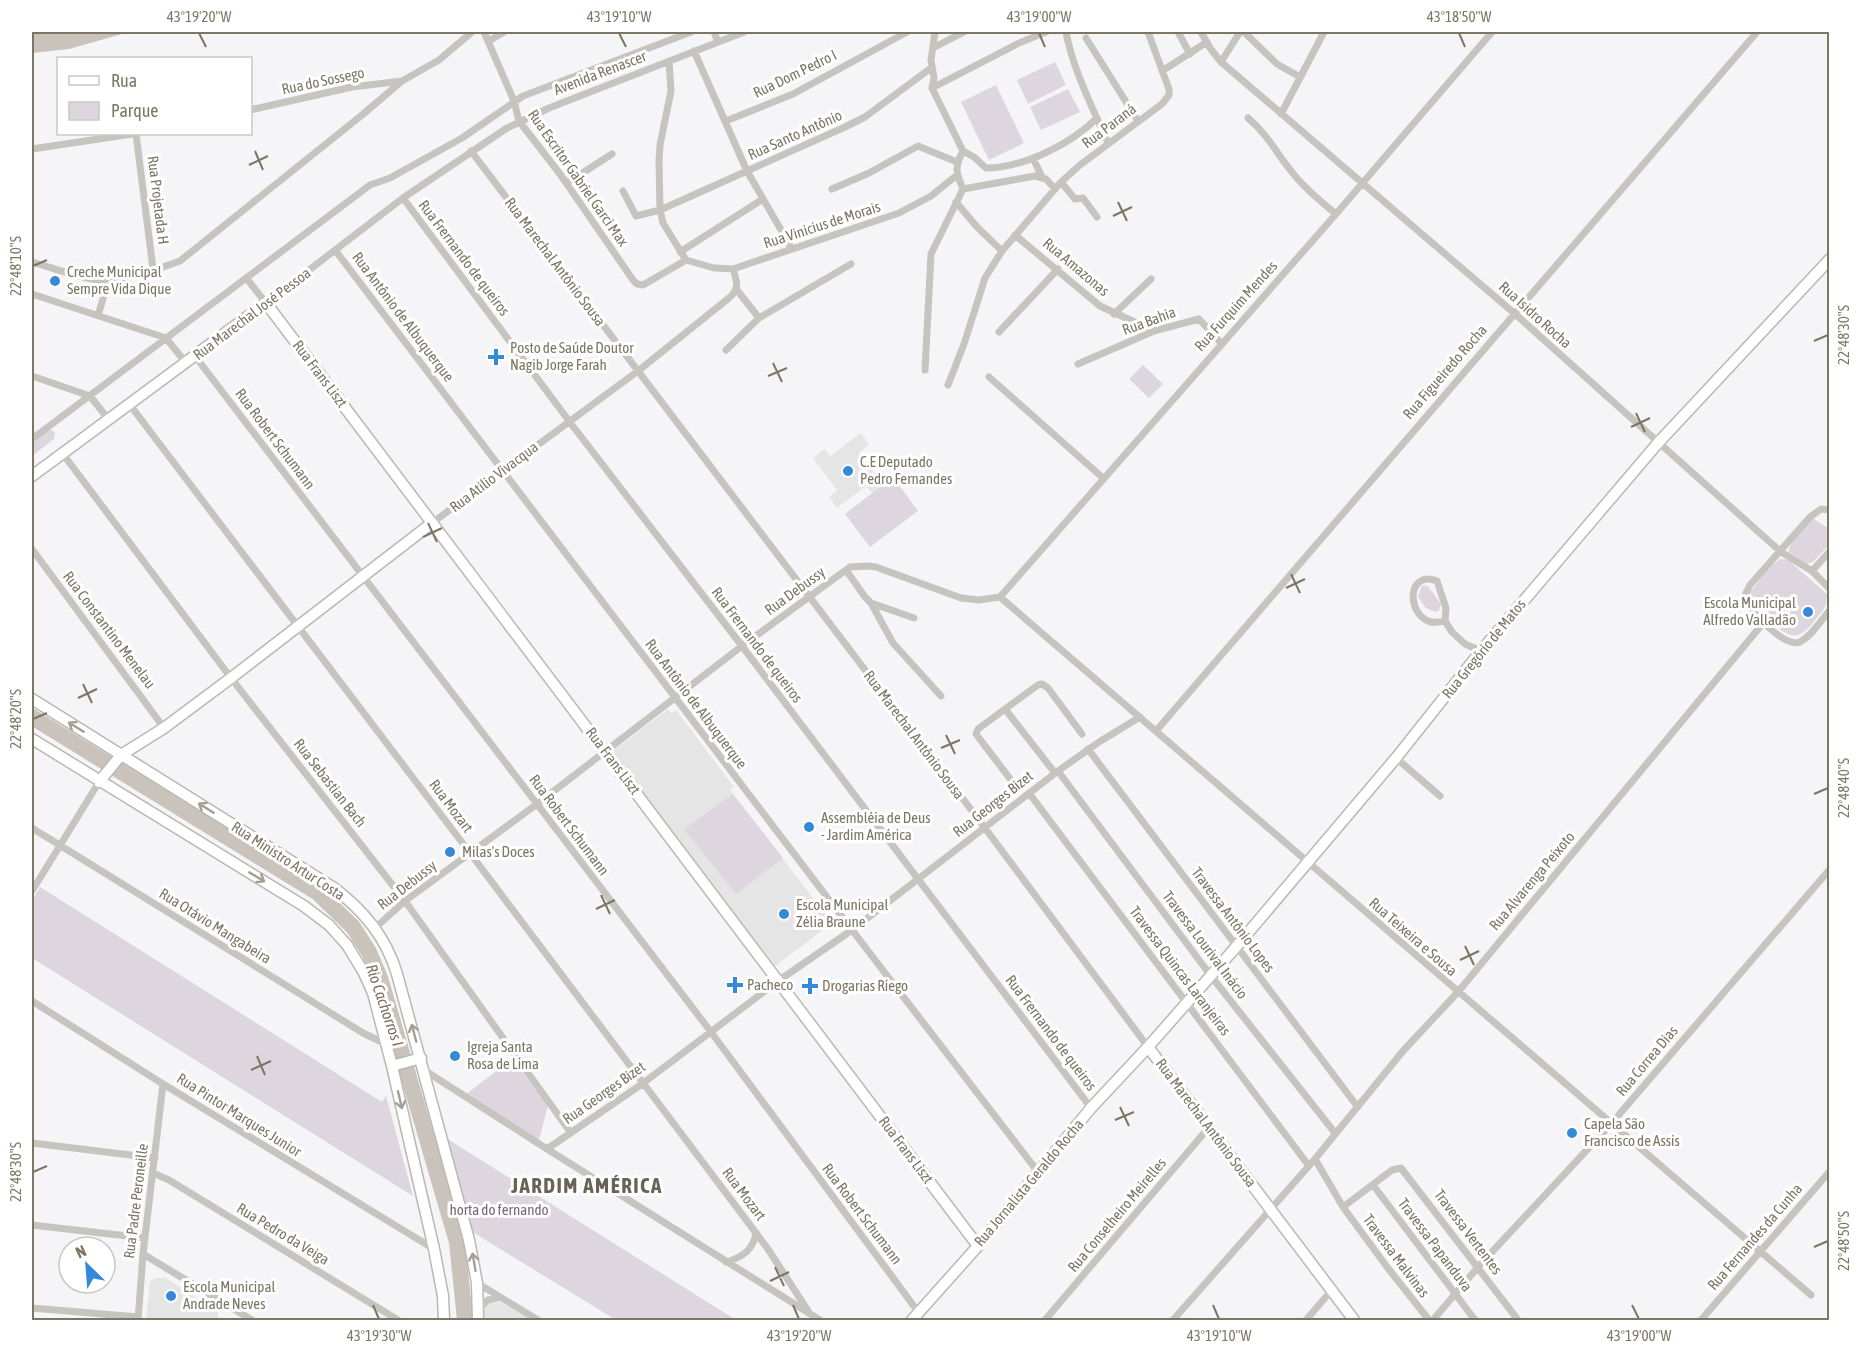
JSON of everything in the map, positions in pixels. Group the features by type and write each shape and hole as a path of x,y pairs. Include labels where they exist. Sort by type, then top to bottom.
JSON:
{"street":[{"path":"32,262 96,280 108,280 180,261 362,116 402,81 439,60 472,32"},
{"name":"Rua Escritor Gabriel Garci Max","path":"484,32 514,101 519,121 567,183 637,284 643,285 686,260"},
{"path":"489,41 504,32"},
{"name":"Avenida Renascer","path":"462,138 514,101 691,32"},
{"path":"714,32 718,42"},
{"name":"Avenida Renascer","path":"471,151 519,121 744,32"},
{"name":"Rua Dom Pedro I","path":"726,121 793,94 907,32"},
{"path":"935,32 931,68 934,78 932,88 963,152 974,157 986,168 1005,166 1033,158 1088,128 1097,118"},
{"path":"933,48 964,32"},
{"path":"932,88 1019,43 1046,32"},
{"path":"1066,32 1072,56 1108,143"},
{"path":"1148,32 1162,71 1207,42"},
{"path":"1178,32 1190,54"},
{"name":"Rua Isidro Rocha","path":"1201,32 1221,62 1514,313 1780,552 1812,571 1830,588"},
{"path":"1221,62 1242,32 1277,64 1300,77"},
{"path":"1281,114 1324,32"},
{"name":"Rua Furquim Mendes","path":"1000,597 1363,183 1491,32"},
{"name":"Rua Figueiredo Rocha","path":"1156,731 1757,32"},
{"path":"1086,38 1138,121"},
{"path":"694,51 747,171 792,249"},
{"path":"669,61 671,90 659,161 660,210 663,223 686,260"},
{"name":"Rua Santo Antônio","path":"660,210 832,134 865,117 931,68"},
{"name":"Rua Paraná","path":"948,385 985,278 1002,251 1061,182 1167,99 1170,93 1162,71"},
{"name":"Rua do Sossego","path":"252,110 352,87 402,81"},
{"path":"1248,118 1264,133 1289,169 1336,214"},
{"path":"32,149 127,135"},
{"name":"Rua Projetada H","path":"134,135 153,269"},
{"name":"Rua Marechal José Pessoa","path":"32,439 248,279 370,185 390,178 462,138"},
{"path":"832,189 918,146 957,162"},
{"name":"Rua Marechal José Pessoa","path":"32,476 191,360 402,198 471,151"},
{"name":"Rua Marechal Antônio Sousa","path":"471,151 985,828 1354,1320"},
{"path":"926,370 931,254 963,189 957,176 957,162 963,152"},
{"path":"567,183 612,154"},
{"path":"1033,158 1041,177 1055,189"},
{"name":"Rua Vinicius de Morais","path":"686,260 714,268 733,269 899,213 930,196 957,176"},
{"path":"963,189 1031,176 1041,177"},
{"path":"1061,182 1075,199 1083,198 1097,218"},
{"path":"623,191 636,216 660,210"},
{"name":"Rua Frernando de queiros","path":"402,198 1091,1108"},
{"path":"680,252 763,199"},
{"path":"957,202 977,227 1002,251"},
{"name":"Rua Amazonas","path":"1015,235 1100,306 1154,331"},
{"name":"Rua Antônio de Albuquerque","path":"335,250 675,699 1038,1172"},
{"name":"Rua Gregório de Matos","path":"1148,1047 1236,947 1395,758 1481,651 1658,443 1830,259"},
{"path":"726,350 759,318 851,264"},
{"path":"733,269 738,285 737,290 759,318"},
{"path":"999,332 1058,269"},
{"name":"Rua Frans Liszt","path":"248,279 978,1246"},
{"path":"1114,314 1151,279"},
{"path":"98,316 108,280"},
{"name":"Rua Atilio Vivacqua","path":"101,779 119,757 164,728 502,470 638,371 737,290"},
{"path":"32,294 166,339"},
{"name":"Rua Bahia","path":"1078,364 1154,331 1199,319 1221,343"},
{"name":"Rua Robert Schumann","path":"166,339 191,360 362,576 537,804 711,1032 915,1317"},
{"path":"32,376 90,396 109,420"},
{"path":"989,377 1103,478"},
{"name":"Rua Mozart","path":"130,405 756,1233 810,1314"},
{"name":"Rua Sebastian Bach","path":"63,454 231,678 405,901 570,1133"},
{"path":"1830,510 1821,509 1810,517 1750,585 1745,595 1750,607 1764,622 1780,637 1792,643 1804,639 1830,610"},
{"name":"Rua Constantino Menelau","path":"32,549 164,728"},
{"path":"1812,571 1830,551"},
{"name":"Rua Debussy","path":"375,928 405,901 850,567 876,567 961,598 979,600 1000,597"},
{"path":"846,570 871,603 893,643 941,696"},
{"path":"1445,621 1435,623 1425,620 1415,608 1413,597 1415,587 1421,580 1430,578 1437,581 1446,608 1445,621 1452,632 1465,644 1481,651"},
{"name":"Rua Teixeira e Sousa","path":"1000,597 1810,1295"},
{"path":"871,603 915,618"},
{"name":"Rua Alvarenga Peixoto","path":"1173,1320 1310,1166 1420,1032 1458,992 1764,622"},
{"path":"1011,780 976,734 978,729 1038,685 1042,684 1048,688 1082,734"},
{"name":"Rua Ministro Artur Costa","path":"32,699 119,757 334,888 350,901 375,928 393,960 418,1059 424,1070 460,1202 470,1240 477,1283 478,1315"},
{"name":"Travessa Lourival Inácio","path":"1005,709 1335,1133"},
{"name":"Rua Georges Bizet","path":"547,1149 642,1084 778,981 852,930 1056,772 1140,717"},
{"name":"Rua Ministro Artur Costa","path":"32,739 101,779 304,906 329,925 347,945 373,993 386,1044 395,1065 434,1249 443,1296 444,1320"},
{"name":"Travessa Antônio Lopes","path":"1089,749 1357,1106"},
{"path":"1395,758 1440,796"},
{"path":"32,891 101,779"},
{"name":"Travessa Quincas Laranjeiras","path":"1029,793 1310,1166"},
{"name":"Rua Otávio Mangabeira","path":"32,828 363,1033 386,1044"},
{"name":"Rua Correa Dias","path":"1431,1320 1611,1124 1830,869"},
{"name":"Rua Pintor Marques Junior","path":"32,1001 434,1249"},
{"name":"Rua Jornalista Geraldo Rocha","path":"915,1317 978,1246 1091,1108 1148,1047"},
{"path":"395,1065 418,1059"},
{"path":"424,1070 820,1320"},
{"name":"Rua Padre Peroneille","path":"138,1319 143,1254 164,1084"},
{"name":"Rua Conselheiro Meirelles","path":"1045,1320 1210,1126"},
{"path":"32,1143 155,1158"},
{"name":"Travessa Malvinas","path":"1315,1159 1343,1207 1387,1267 1431,1320"},
{"name":"Travessa Vertentes","path":"1373,1185 1392,1170 1399,1168 1404,1171 1518,1320"},
{"name":"Rua Fernandes da Cunha","path":"1701,1320 1830,1171"},
{"name":"Rua Pedro da Veiga","path":"153,1173 169,1180 398,1320"},
{"path":"1343,1207 1373,1185"},
{"name":"Travessa Papanduva","path":"1373,1185 1474,1320"},
{"path":"32,1225 145,1238"},
{"path":"726,1262 750,1250 756,1233"},
{"path":"143,1254 252,1320"},
{"path":"477,1283 538,1320"},
{"path":"1306,1320 1331,1291"},
{"path":"478,1315 488,1300 500,1297"},
{"path":"32,1308 138,1319"}],"shaded area":[{"path":"32,32 129,32 69,49 32,53"},
{"name":"C.E Deputado Pedro Fernandes","path":"861,433 869,444 859,453 883,484 872,493 866,486 837,508 829,497 837,490 813,458 825,449 830,456"},
{"path":"668,709 671,713 676,710 734,787 730,790 832,923 774,967 610,753"},
{"name":"Escola Municipal Andrade Neves","path":"166,1278 218,1312 218,1320 146,1320 150,1281"},
{"path":"499,1302 531,1320 480,1320 483,1308 491,1303"}],"green space":[{"path":"1055,62 1066,85 1028,104 1017,80"},
{"path":"996,85 1024,143 989,160 961,102"},
{"path":"1068,89 1080,112 1041,130 1030,107"},
{"path":"1143,365 1163,384 1149,398 1129,379"},
{"path":"48,430 55,433 54,439 32,456 32,443"},
{"path":"893,477 918,511 870,547 845,514"},
{"path":"1813,518 1829,529 1829,545 1813,562 1807,564 1789,552 1794,538"},
{"path":"1780,559 1788,560 1827,594 1823,610 1810,627 1799,635 1788,634 1777,627 1752,603 1748,595 1768,569"},
{"path":"1422,585 1428,586 1441,604 1439,611 1435,612 1426,608 1418,597"},
{"path":"733,794 783,858 736,894 684,829"},
{"path":"40,887 382,1102 386,1096 413,1196 32,958 32,901"},
{"path":"512,1059 548,1105 539,1140 465,1095"},
{"name":"horta do fernando","path":"446,1138 736,1320 616,1320 471,1231"}],"waterway":[{"name":"Rio Cachorros I","path":"32,717 318,893 353,927 369,952 380,978 457,1242 465,1320"}],"place":[{"name":"Creche Municipal Sempre Vida Dique","path":"55,281"},
{"name":"Posto de Saúde Doutor Nagib Jorge Farah","path":"496,357"},
{"name":"C.E Deputado Pedro Fernandes","path":"848,471"},
{"name":"Escola Municipal Alfredo Valladão","path":"1808,612"},
{"name":"Assembléia de Deus - Jardim América","path":"809,827"},
{"name":"Milas's Doces","path":"450,852"},
{"name":"Escola Municipal Zélia Braune","path":"784,914"},
{"name":"Pacheco","path":"735,985"},
{"name":"Drogarias Riego","path":"810,986"},
{"name":"Igreja Santa Rosa de Lima","path":"455,1056"},
{"name":"Capela São Francisco de Assis","path":"1572,1133"},
{"name":"Escola Municipal Andrade Neves","path":"171,1296"}],"district":[{"name":"JARDIM AMÉRICA","path":"587,1186"}]}
